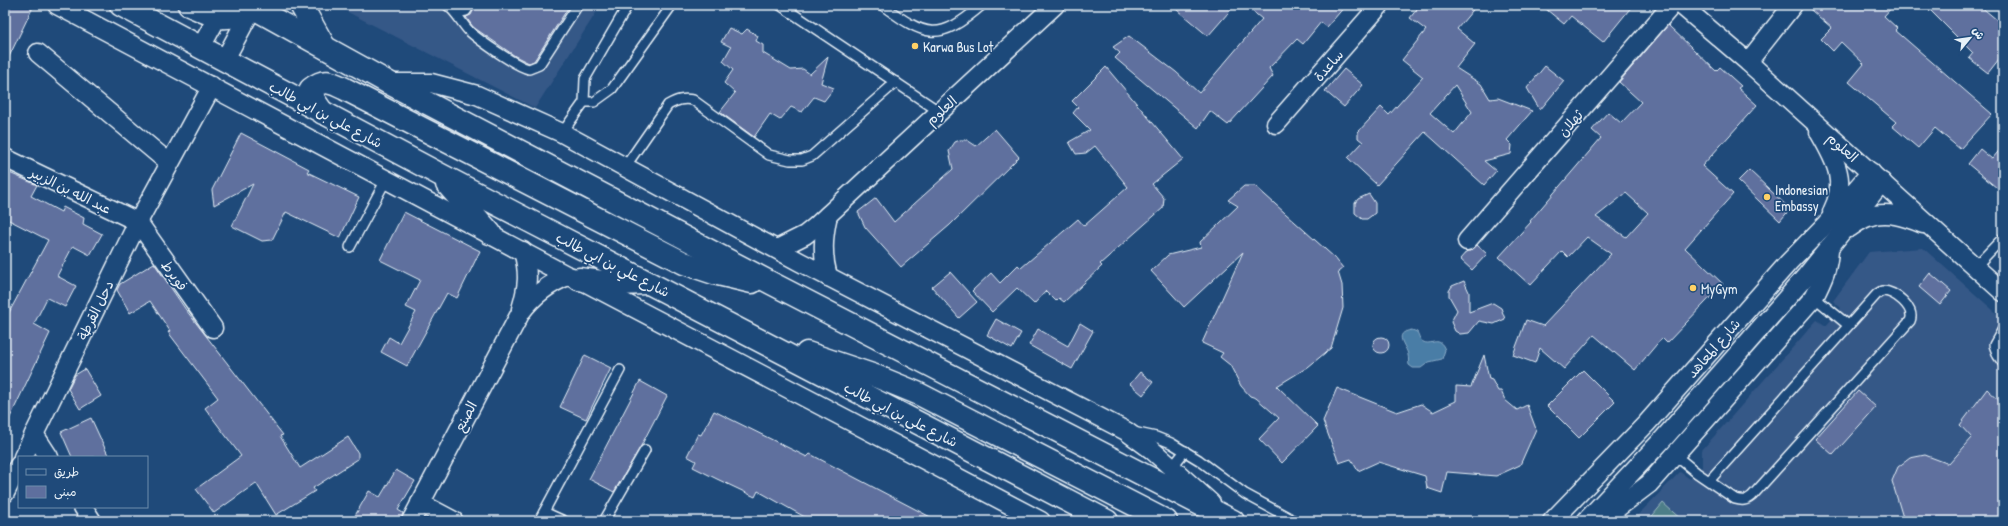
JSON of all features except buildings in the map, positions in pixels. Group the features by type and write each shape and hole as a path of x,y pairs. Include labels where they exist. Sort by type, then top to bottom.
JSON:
{"main road":[{"name":"شارع علي بن ابي طالب","path":"121,5 439,174 1107,521"},
{"path":"189,5 221,11 236,17 252,6 389,83 773,284 1230,520"},
{"path":"301,5 324,46"},
{"path":"323,113 314,100 311,89 318,83 325,82 345,89 684,263 714,273 747,281 773,284"},
{"path":"439,174 490,233"},
{"path":"573,277 618,284 649,283"},
{"path":"752,337 842,364 917,394 1166,521"}],"street":[{"name":"شارع علي بن ابي طالب","path":"57,5 387,178 522,251 1041,521"},
{"name":"العلوم","path":"777,249 805,235 828,215 1055,5"},
{"name":"ساعدة","path":"1276,124 1380,5"},
{"name":"ثهلان","path":"1467,241 1672,5"},
{"name":"العلوم","path":"1681,5 1748,62 2003,292"},
{"path":"1748,62 1793,5"},
{"path":"225,59 252,6"},
{"path":"200,46 221,11"},
{"path":"38,53 169,163"},
{"path":"389,83 431,84 477,95 562,133 828,277 1126,431 1152,450 1176,474 1230,520"},
{"name":"دحل القرطة","path":"23,456 138,222 212,86"},
{"path":"1591,521 1616,509 1649,484 1814,297 1822,281 1829,261 1831,235 1841,182 1829,150 1812,120"},
{"name":"عبد الله بن الزبير","path":"5,158 138,222"},
{"name":"شارع المعاهد","path":"1586,521 1664,438 1806,276 1831,235 1876,177"},
{"path":"1831,235 1868,216 1888,214 1905,217 1929,226"},
{"path":"828,215 823,246 824,262 828,277"},
{"name":"فويرط","path":"138,222 213,328"},
{"name":"شارع المعاهد","path":"1552,521 1647,423 1789,262 1831,235"},
{"name":"الصنع","path":"521,312 528,280 527,265 522,251"},
{"name":"الصنع","path":"410,521 521,312 531,299 543,289 573,277"},
{"path":"34,434 48,456"},
{"path":"5,493 18,466"},
{"path":"420,503 454,521"},
{"path":"84,508 92,521"}],"lane":[{"path":"447,5 456,13 464,25 474,35 519,65 529,69 539,65 578,5"},
{"path":"456,13 466,11 470,5"},
{"path":"562,133 584,102 585,79 628,5"},
{"path":"584,102 594,102 612,89 672,5"},
{"path":"780,5 940,112"},
{"path":"882,5 909,24 927,32 946,30 965,20 982,5"},
{"path":"625,167 668,105 674,101 685,98 693,100 769,155 790,160 802,160 812,156 896,82"},
{"path":"350,247 387,178"},
{"path":"1975,267 2003,238"},
{"path":"1675,455 1709,481 1735,499 1742,501 1752,496 1910,321 1911,311 1892,292 1882,291 1877,294 1709,481"},
{"path":"1814,297 1848,325"},
{"path":"2003,329 1994,344 1998,356 2003,363"},
{"path":"539,521 620,370"},
{"path":"1126,431 1156,437 1185,451 1232,486 1295,521"},
{"path":"604,521 645,450"},
{"path":"1176,474 1177,461 1185,451"},
{"path":"544,512 564,521"}],"shaded area":[{"path":"334,5 601,5 535,108"},
{"path":"1923,248 2003,319 2003,521 1632,521 1680,472 1690,479 1702,467 1702,450 1817,320 1826,326 1841,308 1833,301 1869,252"},
{"path":"1412,330 1417,332 1420,339 1424,342 1437,342 1443,345 1445,350 1442,359 1429,362 1421,368 1413,368 1409,365 1407,351 1401,337 1402,334"}],"green space":[{"path":"1663,503 1683,521 1648,521"}],"place":[{"name":"Karwa Bus Lot","path":"915,46"},
{"name":"Indonesian Embassy","path":"1767,197"},
{"name":"MyGym","path":"1693,288"}]}
